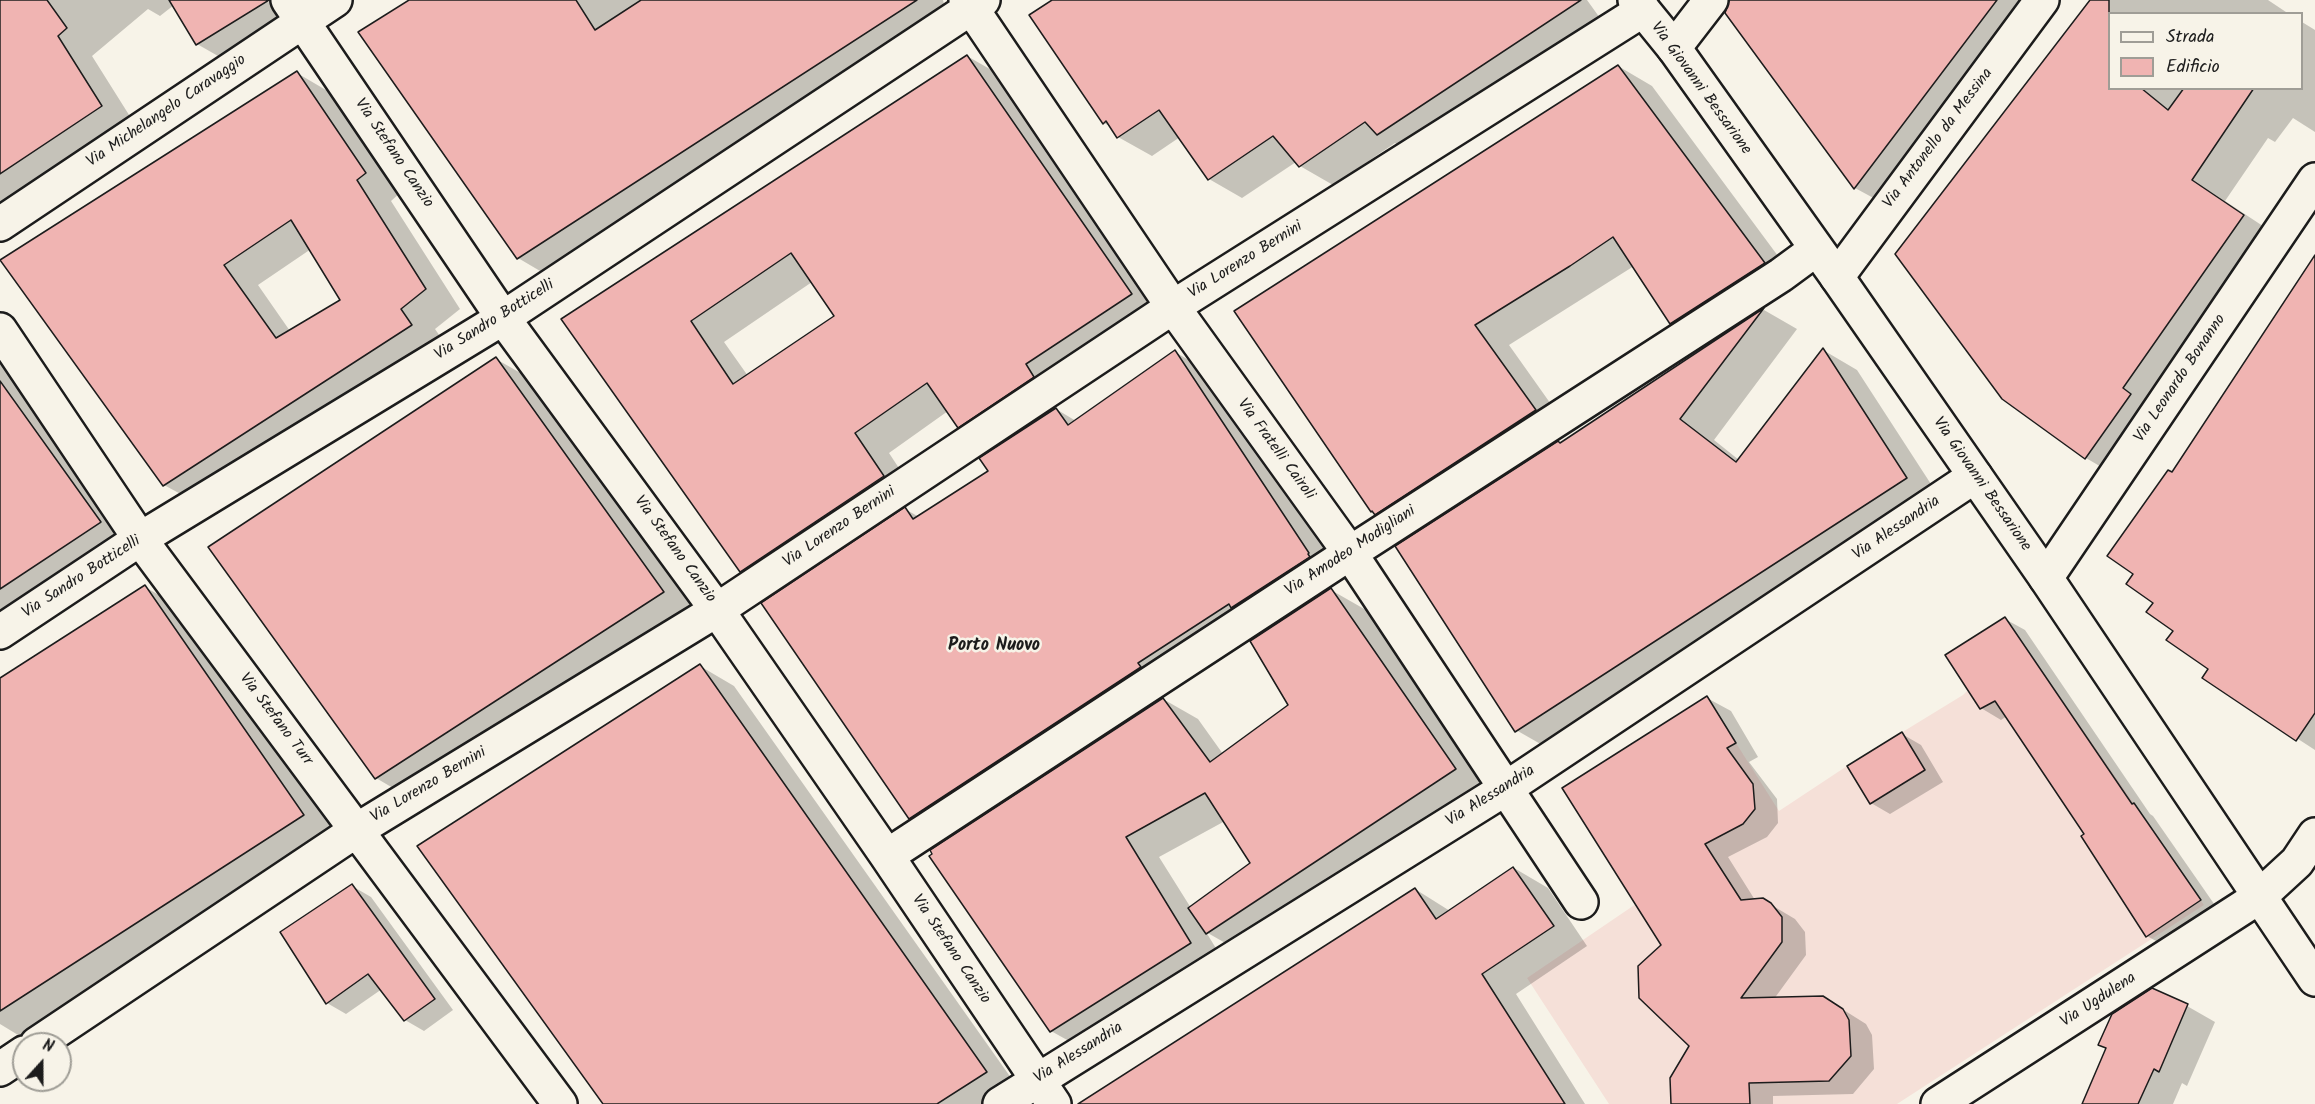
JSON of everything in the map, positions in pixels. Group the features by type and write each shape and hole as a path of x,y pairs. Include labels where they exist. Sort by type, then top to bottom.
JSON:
{"street":[{"name":"Via Michelangelo Caravaggio","path":"0,224 296,10 335,0"},
{"path":"1674,48 1711,0"},
{"name":"Via Antonello da Messina","path":"1837,277 2042,0"},
{"name":"Via Fratelli Cairoli","path":"974,3 1173,308 1350,553 1504,789 1581,902"},
{"name":"Via Sandro Botticelli","path":"0,632 140,539 503,318 974,3"},
{"name":"Via Giovanni Bessarione","path":"1639,5 1674,48 1815,250 1837,277 2046,578 2315,979"},
{"name":"Via Lorenzo Bernini","path":"55,1032 357,830 717,610 1173,308 1639,5"},
{"name":"Via Stefano Canzio","path":"296,10 503,318 717,610 887,856 1045,1092"},
{"name":"Via Leonardo Bonanno","path":"2046,578 2315,180"},
{"name":"Via Amodeo Modigliani","path":"887,856 1781,275 1815,250"},
{"name":"Via Stefano Turr","path":"0,330 140,539 560,1104"},
{"name":"Via Alessandria","path":"1000,1104 1045,1092 1975,476"},
{"name":"Via Ugdulena","path":"1938,1104 2259,897 2297,862 2315,836"}],"shaded area":[{"path":"2005,617 2204,905 1897,1104 1609,1104 1527,978 1711,853 1668,785 1736,743 1779,811 1847,766 1963,695 1968,690 1945,655"}],"building":[{"path":"0,0 47,0 67,28 58,36 102,106 0,174"},
{"path":"169,0 269,0 196,45"},
{"path":"409,0 576,0 595,30 641,0 917,0 517,259 358,32"},
{"path":"1052,0 1581,0 1377,135 1365,122 1299,167 1273,136 1208,180 1159,110 1117,138 1106,121 1103,124 1029,15"},
{"path":"1729,0 1997,0 1854,189 1725,13"},
{"path":"2090,0 2109,0 2108,90 2143,90 2168,110 2183,90 2253,90 2192,180 2244,215 2123,388 2131,394 2085,459 2002,399 1895,254"},
{"path":"967,55 1132,294 1026,364 1034,377 958,428 927,383 855,433 884,476 740,572 561,319","holes":["791,253 834,316 733,384 691,321"]},
{"path":"1618,65 1765,263 1670,324 1613,237 1475,325 1536,410 1375,515 1234,311"},
{"path":"297,71 366,173 357,180 426,289 401,309 412,325 163,486 0,260","holes":["291,220 340,300 276,338 224,265"]},
{"path":"2315,255 2315,713 2296,741 2202,678 2208,669 2166,640 2173,631 2146,612 2153,603 2126,584 2133,574 2107,556 2168,470 2172,472"},
{"path":"1764,308 1680,419 1736,462 1823,348 1907,478 1515,732 1395,546 1558,441 1560,443"},
{"path":"1175,350 1310,557 1231,608 1229,604 1138,663 1141,667 909,819 761,603 905,507 913,519 988,471 979,458 1056,408 1068,425"},
{"path":"496,357 664,592 375,779 208,547"},
{"path":"0,381 101,522 0,589"},
{"path":"145,585 304,815 0,1011 0,678"},
{"path":"1331,588 1456,769 1206,934 1188,908 1250,863 1205,793 1126,837 1191,943 1050,1032 929,856 932,854 930,850 1163,698 1210,762 1288,705 1250,641"},
{"path":"2005,617 2132,804 2134,803 2201,900 2146,937 2081,836 2084,834 1995,701 1980,709 1945,655"},
{"path":"700,664 987,1072 937,1104 603,1104 417,846"},
{"path":"1707,696 1736,743 1727,748 1753,784 1755,809 1743,824 1705,844 1741,900 1763,898 1771,903 1782,917 1782,942 1741,998 1823,996 1843,1009 1849,1020 1851,1056 1829,1081 1749,1083 1750,1104 1671,1104 1670,1078 1689,1046 1639,998 1638,966 1661,945 1562,788"},
{"path":"1902,732 1925,770 1870,804 1847,766"},
{"path":"1513,867 1554,926 1482,974 1565,1104 1078,1104 1415,888 1436,919"},
{"path":"352,884 435,999 404,1021 368,974 326,1004 280,932"},
{"path":"2152,988 2188,1004 2159,1072 2154,1069 2138,1104 2082,1104 2106,1048 2098,1045 2112,1014"}],"district":[{"name":"Porto Nuovo","path":"994,647"}]}
